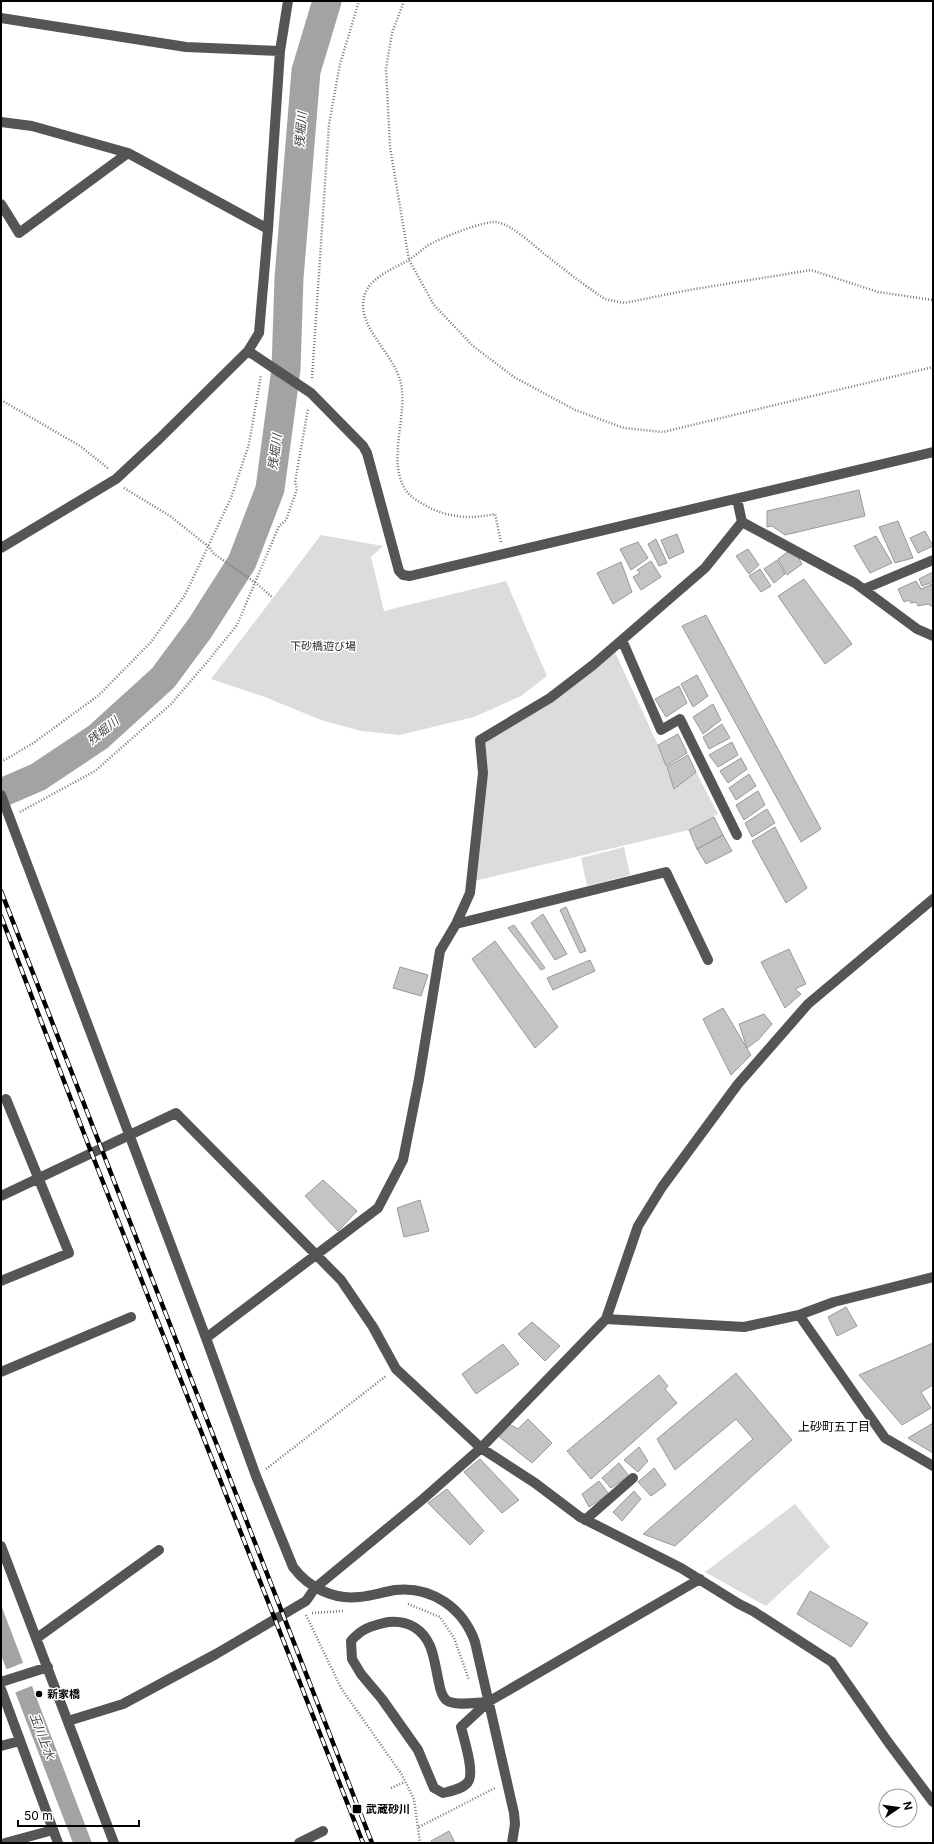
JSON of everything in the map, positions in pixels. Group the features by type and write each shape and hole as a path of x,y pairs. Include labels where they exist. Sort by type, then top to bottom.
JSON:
{"street":[{"path":"1,548 116,479 160,439 248,351 259,333 268,229 280,51 288,1"},
{"path":"1,18 186,47 280,51"},
{"path":"1,122 32,126 128,152 268,229"},
{"path":"1,204 19,232 128,152"},
{"path":"248,351 266,363 308,385 311,393 363,446 367,453 393,552 399,571 403,575 410,576 933,452"},
{"path":"736,499 742,522 855,582 917,629 933,636"},
{"path":"206,1338 378,1208 403,1160 419,1080 440,951 456,924 470,893 483,773 480,740 550,698 593,666 705,568 742,522"},
{"path":"864,590 933,560"},
{"path":"622,640 661,730 680,719 737,835"},
{"path":"1,795 206,1338 256,1476 293,1567 298,1574 315,1588 334,1595 350,1598 394,1590 415,1590 439,1598 450,1605 463,1619 472,1635 514,1813 515,1824 512,1843"},
{"path":"456,924 666,872 708,960"},
{"path":"68,1721 123,1704 216,1654 306,1601 315,1588 423,1499 481,1448 606,1319 638,1226 662,1187 738,1084 808,1004 933,899"},
{"path":"1,1281 69,1253 6,1099"},
{"path":"1,1196 176,1113 348,1288 374,1327 396,1368 481,1448 535,1483 585,1520 681,1568 832,1662 888,1742 933,1802"},
{"path":"606,1319 744,1327 799,1315 834,1302 933,1277"},
{"path":"799,1315 885,1438 933,1466"},
{"path":"1,1372 132,1318"},
{"path":"585,1520 633,1478"},
{"path":"1,1546 37,1638 43,1668 68,1721 114,1843"},
{"path":"37,1638 159,1550"},
{"path":"488,1702 458,1704 447,1700 441,1692 429,1642 420,1632 405,1623 394,1621 374,1625 360,1631 351,1641 352,1659 361,1674 382,1699 418,1750 434,1788 443,1792 456,1790 468,1782 472,1774 461,1727 488,1702 700,1579"},
{"path":"4,1681 43,1668"},
{"path":"1,1689 58,1843"},
{"path":"1,1746 20,1741"},
{"path":"5,1843 54,1830"},
{"path":"299,1843 323,1831"}],"path":[{"path":"308,385 329,124 340,64 359,1"},
{"path":"404,1 392,33 386,69 390,147 408,260 434,304 472,346 521,381 576,410 624,428 663,432 933,367"},
{"path":"497,525 495,514 479,518 444,515 424,505 408,493 400,476 397,457 403,398 400,380 388,356 367,322 363,305 368,286 387,270 408,260 428,246 479,224 497,222 514,231 605,299 624,303 689,290 811,270 878,292 933,300"},
{"path":"1,762 32,744 99,695 146,647 185,595 231,498 249,444 261,374"},
{"path":"1,400 80,446 111,471"},
{"path":"18,813 95,771 171,704 237,625 279,526 286,520 296,489 295,482 309,405"},
{"path":"122,487 170,516 209,547 214,554 256,583 273,598"},
{"path":"256,1476 396,1368"},
{"path":"391,1788 405,1782"}],"green space":[{"name":"下砂橋遊び場","path":"321,535 383,546 371,557 384,611 506,581 547,676 521,696 474,717 400,735 361,731 321,720 265,697 211,679"},
{"path":"613,648 658,745 674,788 696,772 718,814 689,830 474,881 483,744"},
{"path":"624,847 630,875 587,886 581,858"},
{"path":"795,1504 830,1547 766,1606 705,1572"}],"water":[{"name":"玉川上水","path":"1,1605 92,1843 73,1843 1,1655"}],"pier":[{"name":"新家橋","path":"25,1662 34,1685 14,1693 5,1670"}],"building":[{"path":"859,490 865,516 785,535 772,526 767,527 767,511"},
{"path":"898,521 913,558 895,563 879,527"},
{"path":"925,531 933,546 918,553 910,538"},
{"path":"677,534 684,552 669,559 661,540"},
{"path":"876,536 892,563 870,573 854,546"},
{"path":"656,539 667,563 659,566 648,544"},
{"path":"638,542 648,558 631,570 620,549"},
{"path":"793,548 802,564 787,575 778,559"},
{"path":"748,549 759,565 749,574 736,556"},
{"path":"777,560 785,574 774,583 764,569"},
{"path":"651,561 661,577 641,590 633,577 640,573 637,570"},
{"path":"621,562 632,592 613,604 597,573"},
{"path":"760,569 771,586 761,592 749,576"},
{"path":"933,572 933,582 922,586 919,579"},
{"path":"804,579 852,644 825,664 778,596"},
{"path":"916,581 921,589 932,584 933,607 928,604 918,606 916,602 911,603 909,600 904,602 898,589"},
{"path":"706,615 821,829 801,842 682,626"},
{"path":"697,675 708,696 693,707 681,684"},
{"path":"679,686 687,703 666,717 655,699"},
{"path":"713,704 721,720 703,734 693,717"},
{"path":"722,724 730,738 709,749 703,737"},
{"path":"678,734 687,753 666,766 658,745"},
{"path":"732,742 738,755 718,767 709,755"},
{"path":"688,755 696,772 674,789 667,767"},
{"path":"741,758 747,769 728,783 720,771"},
{"path":"749,774 756,786 736,800 729,788"},
{"path":"758,791 765,805 744,820 736,805"},
{"path":"767,809 775,823 752,837 745,823"},
{"path":"714,817 723,835 697,849 689,830"},
{"path":"775,827 807,888 786,903 752,841"},
{"path":"723,835 732,851 706,864 697,849"},
{"path":"566,907 586,951 580,953 560,910"},
{"path":"543,914 567,954 555,960 531,923"},
{"path":"514,925 545,968 541,970 508,928"},
{"path":"495,941 558,1027 535,1048 472,959"},
{"path":"789,949 806,984 795,989 801,994 785,1008 761,962"},
{"path":"590,960 595,971 553,990 547,978"},
{"path":"400,967 428,975 421,996 393,988"},
{"path":"723,1008 751,1055 731,1075 703,1019"},
{"path":"764,1014 772,1024 758,1040 747,1048 739,1024"},
{"path":"323,1180 357,1211 338,1231 305,1196"},
{"path":"420,1200 429,1231 404,1237 397,1208"},
{"path":"846,1307 857,1326 837,1336 828,1317"},
{"path":"532,1322 560,1346 545,1361 518,1334"},
{"path":"933,1343 933,1385 921,1392 931,1408 902,1425 859,1375"},
{"path":"503,1344 519,1364 476,1394 462,1374"},
{"path":"736,1373 792,1440 675,1546 643,1534 753,1439 736,1419 675,1470 657,1439"},
{"path":"659,1375 668,1386 665,1389 677,1403 591,1479 567,1451"},
{"path":"528,1419 552,1443 532,1463 497,1435 509,1424 518,1429"},
{"path":"933,1423 933,1453 908,1438"},
{"path":"639,1447 648,1461 638,1472 624,1460"},
{"path":"480,1459 519,1500 502,1513 464,1472"},
{"path":"619,1463 629,1476 611,1488 602,1478"},
{"path":"654,1468 666,1485 651,1496 638,1482"},
{"path":"599,1481 609,1494 589,1507 582,1494"},
{"path":"447,1489 484,1531 470,1545 428,1503"},
{"path":"634,1491 641,1499 622,1521 613,1512"},
{"path":"810,1591 868,1623 851,1647 797,1614"},
{"path":"449,1831 455,1843 432,1843 431,1841"}],"waterway":[{"name":"残堀川","path":"1,793 38,777 98,737 163,678 200,628 242,562 270,489 286,369 289,278 306,71 327,1"}],"railway":[{"path":"1,891 372,1843"},
{"path":"1,916 88,1144 363,1843"}],"place":[{"name":"新家橋","path":"39,1694"},
{"name":"武蔵砂川","path":"357,1809"}],"district":[{"name":"上砂町五丁目","path":"834,1427"}]}
